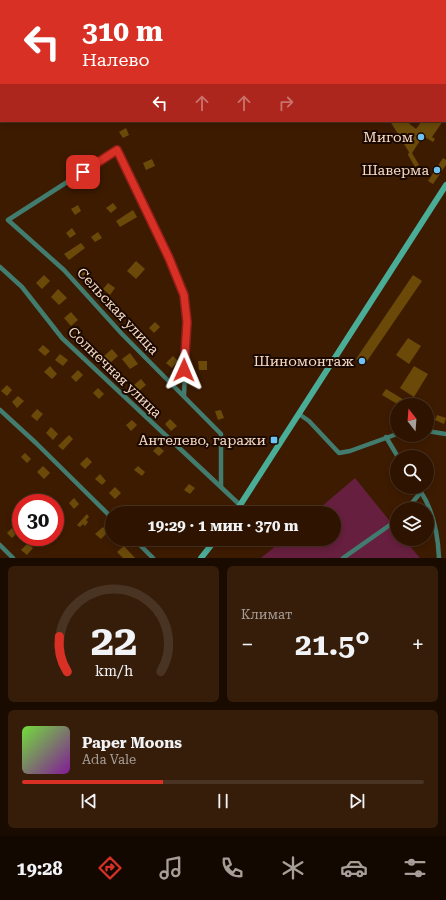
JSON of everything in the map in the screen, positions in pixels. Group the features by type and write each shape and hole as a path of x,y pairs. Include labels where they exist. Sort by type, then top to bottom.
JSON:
{"main road":[{"path":"240,505 446,185"},
{"path":"201,558 210,546"}],"street":[{"name":"Сельская улица","path":"184,396 187,322 184,295 169,258 117,150 8,220 64,270 122,334 221,434 221,488"},
{"name":"Солнечная улица","path":"0,267 22,287 62,338 240,505"},
{"path":"0,410 36,442 105,511"},
{"path":"299,414 309,421 338,453 350,452 390,436"},
{"path":"434,432 446,434"},
{"path":"386,437 394,450"},
{"path":"412,502 418,494"},
{"path":"421,494 429,505 433,519 438,543 439,558"},
{"path":"344,558 390,525"},
{"path":"0,545 13,558"},
{"path":"141,546 152,558"}],"shaded area":[{"path":"355,478 390,521 390,546 410,546 420,558 261,558 276,546 341,546 341,506 322,506"}],"building":[{"path":"391,122 407,122 416,129 421,122 442,122 432,137 435,139 433,142 423,136 412,153 419,165 415,167 408,155 409,152"},
{"path":"126,128 129,135 123,138 119,132"},
{"path":"443,158 446,160 446,165 433,184 428,181"},
{"path":"152,159 155,166 146,170 143,163"},
{"path":"113,203 117,208 111,213 106,208"},
{"path":"78,205 81,211 75,215 71,209"},
{"path":"133,210 137,217 120,227 116,221"},
{"path":"72,228 76,234 70,238 66,233"},
{"path":"98,232 102,238 95,242 91,237"},
{"path":"81,243 85,248 69,260 64,254"},
{"path":"136,261 145,269 136,279 127,271"},
{"path":"85,270 90,276 84,281 79,275"},
{"path":"44,275 50,281 42,289 36,283"},
{"path":"413,275 422,281 365,364 356,359"},
{"path":"108,283 115,288 110,295 103,289"},
{"path":"58,289 67,298 59,305 51,297"},
{"path":"71,312 78,320 71,326 64,318"},
{"path":"155,322 160,327 154,333 149,328"},
{"path":"408,338 421,346 409,364 396,355"},
{"path":"43,345 50,351 45,356 38,350"},
{"path":"112,349 118,356 110,363 104,356"},
{"path":"130,353 138,364 130,369 122,359"},
{"path":"60,354 68,360 63,366 55,360"},
{"path":"173,356 178,361 172,368 166,363"},
{"path":"198,361 207,361 207,370 199,370"},
{"path":"50,366 57,374 52,379 44,372"},
{"path":"414,366 428,374 414,397 400,388"},
{"path":"78,370 83,375 76,382 71,377"},
{"path":"141,379 146,385 139,391 134,385"},
{"path":"7,385 12,390 7,396 1,391"},
{"path":"98,388 104,394 99,399 93,393"},
{"path":"386,389 401,398 390,398 390,400 382,395"},
{"path":"18,396 24,401 17,408 12,402"},
{"path":"37,409 43,414 37,421 31,416"},
{"path":"221,410 224,418 218,420 215,411"},
{"path":"437,415 446,418 444,424 435,420"},
{"path":"170,419 177,426 171,431 165,424"},
{"path":"132,420 137,425 131,431 126,425"},
{"path":"51,427 58,434 53,440 46,433"},
{"path":"69,435 73,439 63,450 58,446"},
{"path":"158,446 164,451 159,456 153,451"},
{"path":"25,453 31,459 27,463 21,457"},
{"path":"87,457 92,462 85,469 80,464"},
{"path":"43,466 50,473 44,479 37,472"},
{"path":"138,466 145,472 142,476 134,470"},
{"path":"100,474 106,481 102,485 95,479"},
{"path":"189,484 195,488 190,494 184,490"},
{"path":"115,487 121,493 115,499 109,493"},
{"path":"74,498 79,504 74,509 69,503"},
{"path":"87,514 89,517 86,520 88,522 85,526 83,524 80,527 77,525"},
{"path":"103,527 105,529 105,535 101,539 95,534"},
{"path":"12,528 12,538 7,533"},
{"path":"25,546 31,546 33,548 27,555 21,550"},
{"path":"124,546 135,558 123,558 117,552"}],"place":[{"name":"Мигом","path":"421,137"},
{"name":"Шаверма","path":"437,170"},
{"name":"Шиномонтаж","path":"362,361"},
{"name":"Антелево, гаражи","path":"274,440"}],"route":[{"path":"83,172 117,150 181,285 186,306 187,322 184,344 184,370"}]}
